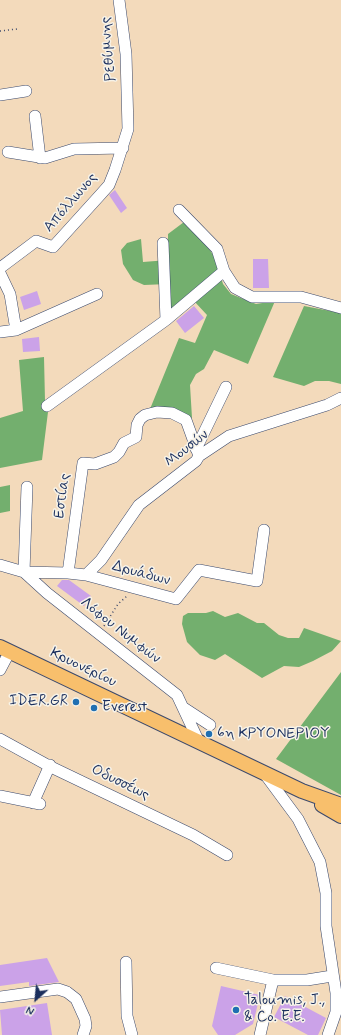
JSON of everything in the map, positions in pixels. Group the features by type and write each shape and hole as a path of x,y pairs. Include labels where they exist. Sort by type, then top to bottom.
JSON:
{"main road":[{"name":"Κρυονερίου","path":"5,649 302,791 341,805"},
{"name":"Κρυονερίου","path":"302,791 341,816"}],"street":[{"name":"Ρεθύμνης","path":"119,0 126,54 127,96"},
{"path":"0,95 26,91"},
{"name":"Απόλλωνος","path":"0,268 36,241 53,247 109,185 123,148 128,129 127,96"},
{"path":"35,116 40,158"},
{"path":"8,152 40,158 55,156 74,148 123,148"},
{"path":"179,210 217,249 224,271 235,288 252,297 301,297 341,308"},
{"path":"163,243 166,320"},
{"path":"47,406 166,320 224,271"},
{"path":"0,273 10,294 16,330"},
{"path":"0,332 16,330 97,294"},
{"path":"198,452 226,387"},
{"name":"Μουσών","path":"86,575 101,560 139,505 196,461 198,452 229,436 327,405 341,398"},
{"name":"Εστίας","path":"68,573 83,463 95,464 108,460 119,452 124,443 136,437 137,425 140,419 145,415 157,412 172,413 186,420 198,452"},
{"path":"24,572 27,487"},
{"name":"Δρυάδων","path":"24,572 86,575 176,599 199,570 257,581 264,530"},
{"name":"Λόφου Νυμφών","path":"0,565 24,572 47,593 176,695 184,708 199,742"},
{"path":"0,670 5,649"},
{"path":"184,708 210,725"},
{"name":"Οδυσσέως","path":"0,739 50,765 193,834 227,855"},
{"path":"0,796 37,804 50,765"},
{"path":"264,773 298,819 320,862 326,894 326,926 332,976 336,993 336,1012 328,1035"},
{"path":"126,962 127,1016 132,1035"},
{"path":"216,968 273,980 307,980 332,976"},
{"path":"260,1035 273,980"},
{"path":"0,997 58,989 68,992 76,999 85,1019 86,1026 84,1035"}],"path":[{"path":"0,32 17,29"},
{"path":"100,635 107,620 118,604 134,589"}],"green space":[{"path":"184,222 203,240 214,256 223,284 231,294 256,304 275,301 248,364 214,350 204,369 196,374 190,385 192,418 176,411 150,409 179,338 195,343 207,315 194,301 170,311 168,284 144,285 133,280 123,264 121,250 127,243 141,239 143,262 168,260 168,234"},
{"path":"304,306 341,313 341,384 329,381 315,381 304,386 273,377"},
{"path":"44,357 45,401 48,412 42,460 0,468 0,418 23,411 19,360"},
{"path":"10,485 10,511 0,513 0,487"},
{"path":"213,611 225,617 238,613 257,623 264,623 279,635 288,638 299,638 304,628 341,641 332,651 313,661 299,667 284,666 262,678 225,654 215,660 200,655 187,642 182,624 183,616 188,613 206,613"},
{"path":"341,672 341,795 276,759"}],"building":[{"path":"115,190 127,208 121,213 109,195"},
{"path":"253,259 268,259 269,288 253,288"},
{"path":"37,291 41,304 24,310 20,297"},
{"path":"194,306 204,318 185,333 176,321"},
{"path":"39,337 40,351 23,352 22,339"},
{"path":"62,580 69,580 91,596 84,606 57,586"},
{"path":"47,958 59,982 29,986 29,982 0,986 0,965"},
{"name":"Taloumis, J., & Co. E.E.","path":"221,986 260,995 253,1024 235,1035 218,1035 212,1026"},
{"path":"285,996 326,1018 318,1035 308,1035 274,1017"},
{"path":"47,1003 52,1035 2,1035 0,1010"}],"place":[{"name":"IDER.GR","path":"76,702"},
{"name":"Everest","path":"94,708"},
{"name":"6η ΚΡΥΟΝΕΡΙΟΥ","path":"209,734"},
{"name":"Taloumis, J., & Co. E.E.","path":"236,1010"}]}
